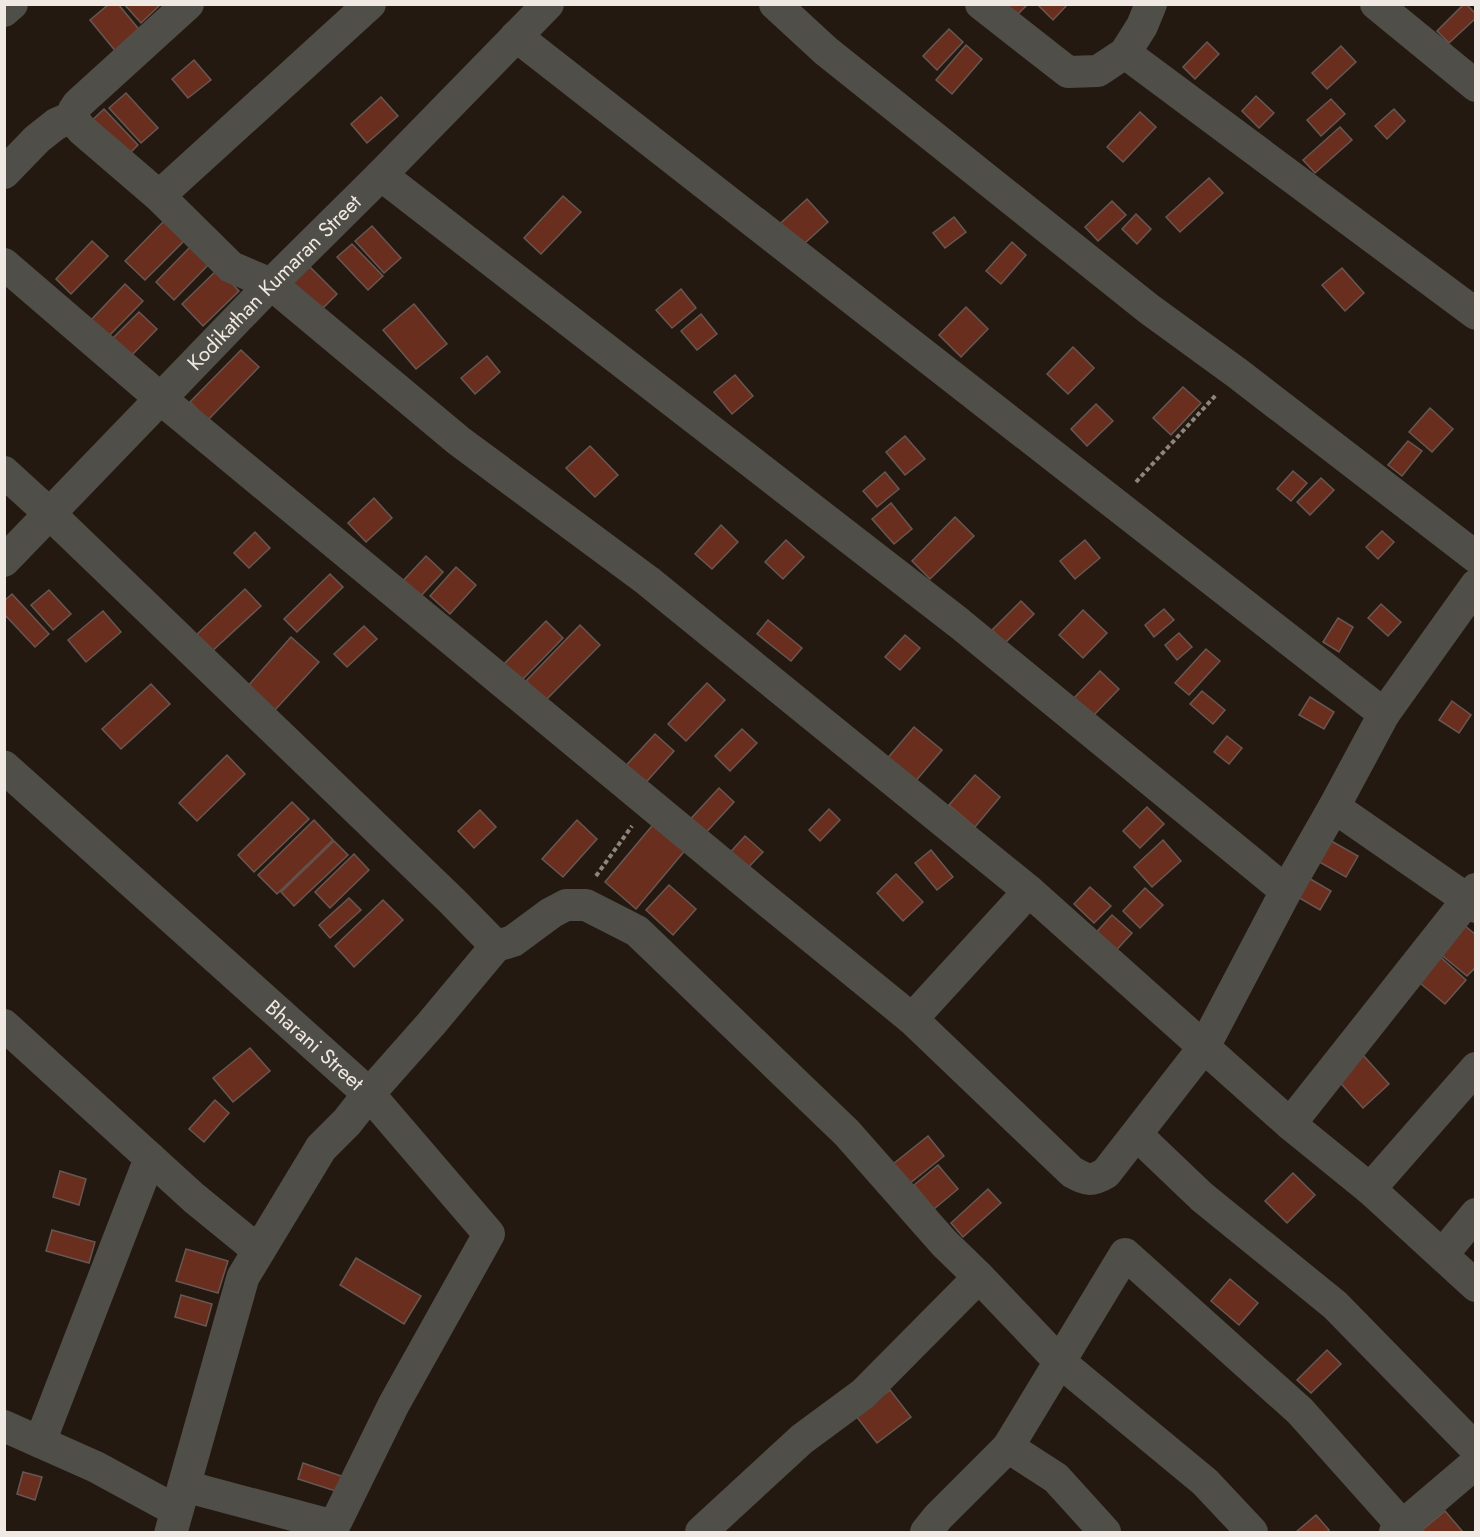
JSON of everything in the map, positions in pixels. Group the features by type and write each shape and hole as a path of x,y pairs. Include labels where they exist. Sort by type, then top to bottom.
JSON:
{"street":[{"path":"4,11 12,4"},
{"path":"72,117 78,104 188,4"},
{"path":"159,196 370,4"},
{"name":"Kodikathan Kumaran Street","path":"4,561 271,284 548,4"},
{"path":"4,264 161,399 912,1019 1072,1172 1088,1180 1098,1178 1106,1173 1137,1135 1204,1047 1286,891 1384,714 1475,579 1237,373 1103,273 826,51 775,4"},
{"path":"981,4 1068,72 1098,71 1125,53 1142,26 1151,4"},
{"path":"1376,4 1476,86"},
{"path":"516,36 1384,714"},
{"path":"1125,53 1476,314"},
{"path":"4,173 37,139 56,124 72,117"},
{"path":"72,117 81,129 159,196 231,267 271,284 459,441 648,581 1029,891 1290,1124 1370,1189 1476,1286"},
{"path":"381,175 959,623 1286,891"},
{"path":"4,472 452,901 496,946"},
{"name":"Bharani Street","path":"4,767 369,1094 347,1122 321,1148 243,1277 178,1510"},
{"path":"1290,1124 1473,899 1334,807"},
{"path":"912,1019 1029,891"},
{"path":"4,1426 96,1467 178,1510 334,1526 394,1404 489,1234 369,1094 496,946 513,941 551,913 566,905 586,905 637,931 847,1133 944,1243 1060,1362 1205,1482 1252,1533"},
{"path":"4,1025 194,1198 259,1251"},
{"path":"1370,1189 1476,1068"},
{"path":"1137,1135 1202,1197 1335,1305 1476,1449"},
{"path":"40,1442 150,1158"},
{"path":"1443,1254 1476,1214"},
{"path":"939,1527 1008,1447 1125,1254 1300,1411 1401,1530 1476,1463"},
{"path":"702,1533 802,1439 863,1394 979,1277"},
{"path":"1008,1447 1056,1478 1105,1533"}],"path":[{"path":"1115,504 1237,373"},
{"path":"586,905 596,875 650,803"}],"building":[{"path":"109,4 118,4 142,33 117,53 90,20"},
{"path":"124,4 161,4 141,23"},
{"path":"1005,4 1028,4 1013,19"},
{"path":"1037,4 1068,4 1053,20"},
{"path":"1464,4 1476,14 1476,18 1449,43 1437,31"},
{"path":"949,29 963,42 937,70 923,56"},
{"path":"1207,42 1219,54 1195,79 1183,67"},
{"path":"966,45 982,59 952,94 936,80"},
{"path":"1341,46 1356,62 1327,89 1312,73"},
{"path":"194,60 211,80 188,98 172,79"},
{"path":"126,93 158,128 141,143 109,108"},
{"path":"1256,96 1274,113 1259,128 1242,111"},
{"path":"381,97 398,116 367,143 351,124"},
{"path":"1331,99 1345,114 1321,136 1307,120"},
{"path":"104,109 138,145 122,161 88,124"},
{"path":"1394,109 1405,121 1387,139 1375,126"},
{"path":"1140,112 1156,127 1123,162 1107,147"},
{"path":"1340,127 1352,140 1315,173 1303,160"},
{"path":"1209,178 1223,193 1180,232 1166,217"},
{"path":"563,196 581,212 541,254 524,238"},
{"path":"807,199 828,222 794,253 773,230"},
{"path":"1112,201 1126,215 1098,241 1085,227"},
{"path":"1136,214 1151,229 1137,244 1122,229"},
{"path":"954,217 966,232 945,248 933,233"},
{"path":"164,221 184,241 145,280 125,261"},
{"path":"372,226 401,258 384,273 355,241"},
{"path":"92,241 108,256 71,294 56,279"},
{"path":"1012,242 1026,255 1001,284 986,271"},
{"path":"194,243 212,261 174,300 156,282"},
{"path":"352,244 383,276 368,290 337,257"},
{"path":"309,266 337,294 318,313 290,286"},
{"path":"1342,268 1364,293 1345,311 1322,285"},
{"path":"218,269 239,291 203,326 182,304"},
{"path":"125,284 143,301 106,339 89,322"},
{"path":"681,289 696,308 672,328 656,310"},
{"path":"414,304 447,344 416,369 383,330"},
{"path":"966,307 988,329 961,357 939,335"},
{"path":"139,312 157,329 131,356 113,338"},
{"path":"701,314 717,334 697,350 681,331"},
{"path":"1073,347 1094,368 1068,394 1047,374"},
{"path":"241,350 259,367 208,420 190,402"},
{"path":"487,356 500,372 475,394 461,378"},
{"path":"735,375 753,396 732,414 714,392"},
{"path":"1183,387 1201,403 1171,435 1153,418"},
{"path":"1096,404 1113,421 1087,446 1071,429"},
{"path":"1430,408 1453,429 1432,452 1409,432"},
{"path":"905,436 925,459 905,475 886,452"},
{"path":"1408,441 1422,451 1402,476 1388,465"},
{"path":"590,446 618,475 595,497 566,468"},
{"path":"1293,471 1307,483 1291,501 1277,489"},
{"path":"885,472 899,489 877,507 863,491"},
{"path":"1321,478 1334,490 1310,515 1297,502"},
{"path":"374,498 392,518 366,542 348,523"},
{"path":"891,503 912,529 894,544 872,519"},
{"path":"955,517 974,536 930,579 912,561"},
{"path":"721,525 738,542 712,569 695,554"},
{"path":"1382,531 1394,542 1378,559 1366,547"},
{"path":"255,532 270,548 249,568 234,553"},
{"path":"786,540 804,557 783,579 765,562"},
{"path":"1085,540 1100,558 1075,579 1060,561"},
{"path":"426,556 443,572 419,598 401,583"},
{"path":"456,567 476,585 450,614 430,596"},
{"path":"330,574 343,587 297,632 284,619"},
{"path":"245,589 261,606 209,654 194,637"},
{"path":"49,590 71,614 53,630 31,605"},
{"path":"12,594 49,634 35,647 4,614 4,601"},
{"path":"1021,601 1034,614 1005,643 992,630"},
{"path":"1381,604 1401,622 1388,636 1368,618"},
{"path":"1164,609 1174,620 1154,637 1145,625"},
{"path":"1083,610 1107,633 1083,658 1059,635"},
{"path":"103,611 121,632 86,662 68,640"},
{"path":"1338,618 1353,627 1339,652 1323,642"},
{"path":"768,620 802,648 791,661 757,634"},
{"path":"546,621 563,638 520,682 503,665"},
{"path":"580,625 600,645 546,700 526,681"},
{"path":"364,626 377,639 347,667 334,654"},
{"path":"1179,633 1192,647 1177,660 1165,645"},
{"path":"905,635 920,648 900,670 885,657"},
{"path":"291,637 319,662 275,710 248,686"},
{"path":"1206,649 1220,661 1189,695 1175,683"},
{"path":"1100,671 1119,689 1093,716 1074,698"},
{"path":"707,683 725,700 686,741 668,724"},
{"path":"151,684 170,704 121,749 102,729"},
{"path":"1202,691 1225,710 1213,724 1190,704"},
{"path":"1310,697 1334,712 1324,729 1299,715"},
{"path":"1452,701 1471,715 1459,733 1439,720"},
{"path":"914,727 942,750 914,783 886,760"},
{"path":"742,729 757,743 730,771 715,756"},
{"path":"655,734 674,751 640,789 620,772"},
{"path":"1227,736 1242,748 1229,764 1214,752"},
{"path":"227,755 245,774 197,821 179,803"},
{"path":"975,775 1000,797 975,827 949,805"},
{"path":"719,788 734,802 701,838 685,825"},
{"path":"292,802 309,819 254,872 238,855"},
{"path":"1147,807 1164,824 1140,848 1123,831"},
{"path":"829,809 840,820 820,841 809,830"},
{"path":"480,810 496,827 474,848 458,831"},
{"path":"314,820 333,840 277,894 258,875"},
{"path":"577,820 597,839 563,877 542,859"},
{"path":"656,821 687,848 636,909 605,882"},
{"path":"745,836 763,852 743,873 726,857"},
{"path":"1326,838 1358,856 1346,877 1314,859"},
{"path":"1163,840 1181,861 1152,887 1134,867"},
{"path":"334,841 348,855 294,906 281,892"},
{"path":"931,850 953,877 937,890 915,863"},
{"path":"354,854 369,870 330,908 315,892"},
{"path":"896,874 923,902 903,921 877,893"},
{"path":"1307,877 1331,891 1320,910 1296,896"},
{"path":"669,885 696,909 673,935 646,910"},
{"path":"1090,887 1111,906 1094,923 1074,904"},
{"path":"1145,888 1163,905 1140,928 1123,911"},
{"path":"349,898 361,910 330,938 319,925"},
{"path":"383,900 403,920 354,967 335,946"},
{"path":"1112,915 1132,933 1110,957 1090,939"},
{"path":"1464,925 1476,935 1476,967 1467,976 1439,953"},
{"path":"1436,953 1466,980 1445,1004 1414,978"},
{"path":"250,1048 270,1071 233,1102 213,1078"},
{"path":"1362,1054 1389,1084 1363,1108 1336,1078"},
{"path":"215,1100 229,1113 204,1142 189,1129"},
{"path":"928,1136 944,1156 904,1188 888,1168"},
{"path":"938,1165 958,1189 934,1209 914,1185"},
{"path":"60,1171 86,1179 79,1205 53,1197"},
{"path":"1293,1173 1315,1195 1287,1223 1265,1201"},
{"path":"988,1189 1001,1203 963,1237 951,1223"},
{"path":"52,1230 95,1242 89,1263 46,1251"},
{"path":"186,1249 228,1261 218,1293 176,1281"},
{"path":"356,1258 421,1296 404,1324 340,1285"},
{"path":"1230,1279 1258,1303 1239,1325 1211,1301"},
{"path":"181,1295 212,1304 206,1326 175,1317"},
{"path":"1327,1350 1341,1364 1311,1393 1297,1380"},
{"path":"890,1390 911,1417 877,1443 856,1416"},
{"path":"303,1463 347,1478 342,1493 298,1479"},
{"path":"23,1472 42,1477 35,1500 17,1494"},
{"path":"1445,1511 1463,1532 1425,1532 1422,1530"},
{"path":"1316,1515 1329,1530 1327,1532 1296,1532"}]}
